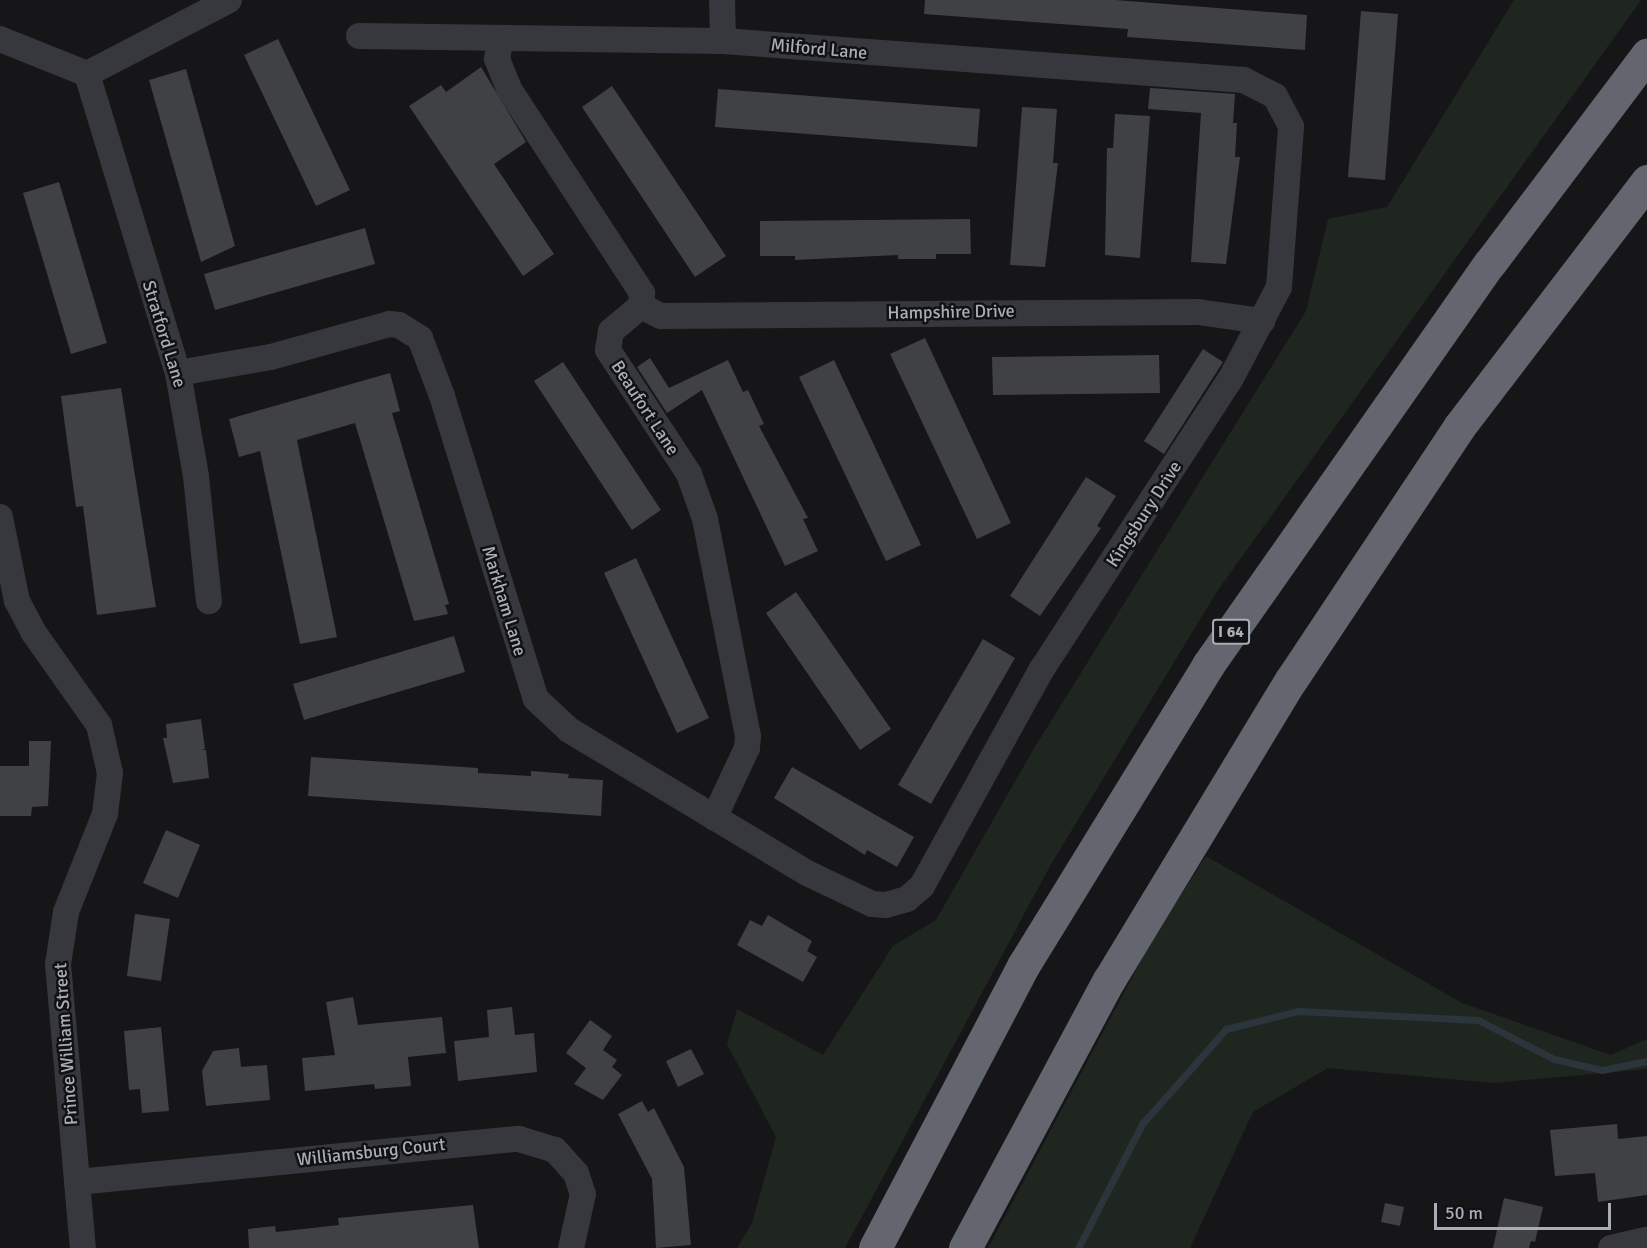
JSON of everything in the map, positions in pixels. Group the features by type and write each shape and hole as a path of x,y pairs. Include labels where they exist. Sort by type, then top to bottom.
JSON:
{"highway":[{"name":"I 64","path":"875,1248 1023,966 1208,665 1490,263 1647,55"},
{"path":"965,1248 1109,980 1291,680 1458,427 1647,181"}],"street":[{"path":"0,39 87,74 230,0"},
{"path":"722,0 723,41"},
{"name":"Milford Lane","path":"358,36 723,41 1244,80 1275,96"},
{"path":"501,38 497,59 509,89 636,279 642,293 641,306"},
{"name":"Stratford Lane","path":"87,74 178,373 196,476 209,601"},
{"name":"Kingsbury Drive","path":"900,902 922,886 1042,669 1230,380 1279,287 1292,139 1285,108 1275,96"},
{"name":"Hampshire Drive","path":"641,306 662,316 1186,312 1262,321"},
{"name":"Beaufort Lane","path":"641,306 610,331 608,350 689,474 705,519 746,710 747,748 714,818"},
{"name":"Markham Lane","path":"178,373 271,357 388,324 399,325 420,338 442,396 536,699 569,730 807,873 872,904 900,902"},
{"name":"Prince William Street","path":"0,517 17,601 34,633 89,708 106,748 110,773 105,814 66,912 58,964 83,1248"},
{"name":"Williamsburg Court","path":"77,1182 519,1139 555,1150 576,1173 582,1194 571,1248"},
{"path":"1611,1248 1647,1240"}],"shaded area":[{"path":"1514,0 1641,0 1218,590 1050,866 845,1248 737,1248 752,1223 776,1137 727,1044 737,1009 823,1055 893,946 936,920 1033,750 1306,311 1328,219 1387,207"},
{"path":"1206,856 1462,1003 1611,1055 1647,1039 1647,1069 1494,1083 1328,1068 1253,1112 1190,1248 988,1248 1152,940"}],"building":[{"path":"925,0 1115,0 1307,15 1305,50 1127,37 1128,29 924,14"},
{"path":"1361,11 1398,14 1385,180 1348,177"},
{"path":"278,39 350,190 316,206 244,55"},
{"path":"481,67 526,142 494,164 554,254 523,276 409,106 441,85 446,92"},
{"path":"186,69 235,246 201,262 149,80"},
{"path":"612,86 726,256 695,277 582,107"},
{"path":"1150,88 1235,94 1233,123 1237,123 1235,157 1240,157 1226,264 1191,262 1201,113 1148,109"},
{"path":"718,89 980,109 977,147 715,127"},
{"path":"1022,107 1057,109 1053,163 1058,163 1045,267 1010,265"},
{"path":"1115,114 1150,116 1140,258 1105,255 1107,148 1113,148"},
{"path":"59,182 107,343 71,354 23,193"},
{"path":"970,219 971,254 936,254 936,259 898,259 898,255 795,260 795,256 760,256 760,221"},
{"path":"365,228 375,264 215,310 204,274"},
{"path":"925,338 1011,523 977,539 890,354"},
{"path":"1203,349 1223,362 1164,454 1144,441"},
{"path":"1159,355 1160,393 993,395 992,357"},
{"path":"650,358 669,388 728,360 743,392 748,390 764,424 759,426 808,518 803,519 818,551 785,566 702,390 667,413 637,367"},
{"path":"834,360 921,545 886,561 799,377"},
{"path":"563,362 661,510 632,530 534,381"},
{"path":"390,373 400,411 392,413 449,604 445,605 448,614 414,621 355,423 297,440 337,637 300,644 260,451 239,457 229,419"},
{"path":"121,388 156,607 97,615 83,506 76,507 61,396"},
{"path":"1086,477 1116,496 1097,526 1101,528 1040,616 1010,596"},
{"path":"636,558 709,718 677,733 604,573"},
{"path":"796,592 891,729 860,750 766,613"},
{"path":"454,636 465,672 304,720 293,684"},
{"path":"983,639 1015,658 931,804 898,785"},
{"path":"201,719 205,749 201,750 206,750 209,778 173,783 163,738 167,738 166,724"},
{"path":"29,741 51,741 48,806 32,807 31,816 0,816 0,766 29,766"},
{"path":"311,757 478,768 478,773 531,776 531,771 569,774 568,778 603,780 601,816 308,796"},
{"path":"792,767 914,837 897,867 867,850 865,855 774,798"},
{"path":"166,830 200,845 178,898 143,883"},
{"path":"135,914 170,919 161,981 127,976"},
{"path":"768,915 812,941 807,951 817,957 803,982 737,945 750,920 762,926"},
{"path":"353,997 358,1025 442,1017 446,1053 408,1057 411,1086 375,1089 374,1084 305,1091 302,1058 335,1055 326,1002"},
{"path":"512,1007 515,1035 534,1033 537,1072 458,1081 454,1041 489,1037 487,1010"},
{"path":"590,1020 612,1036 603,1050 617,1060 612,1067 622,1075 603,1100 574,1084 586,1068 566,1053"},
{"path":"161,1027 169,1111 142,1113 140,1089 129,1090 124,1031"},
{"path":"239,1048 241,1067 267,1065 270,1100 206,1106 202,1071 213,1051"},
{"path":"691,1049 704,1074 678,1087 666,1061"},
{"path":"642,1101 648,1112 654,1108 684,1167 691,1245 656,1248 652,1179 618,1114"},
{"path":"1617,1124 1618,1139 1647,1136 1647,1195 1598,1202 1595,1173 1555,1176 1550,1130"},
{"path":"1504,1198 1543,1207 1535,1242 1531,1241 1529,1248 1493,1248"},
{"path":"1385,1203 1404,1207 1400,1226 1381,1222"},
{"path":"473,1205 479,1248 249,1248 248,1229 275,1226 276,1232 339,1225 338,1218"}],"waterway":[{"path":"1078,1248 1142,1124 1226,1029 1298,1011 1478,1020 1554,1059 1602,1070 1647,1061"}]}
